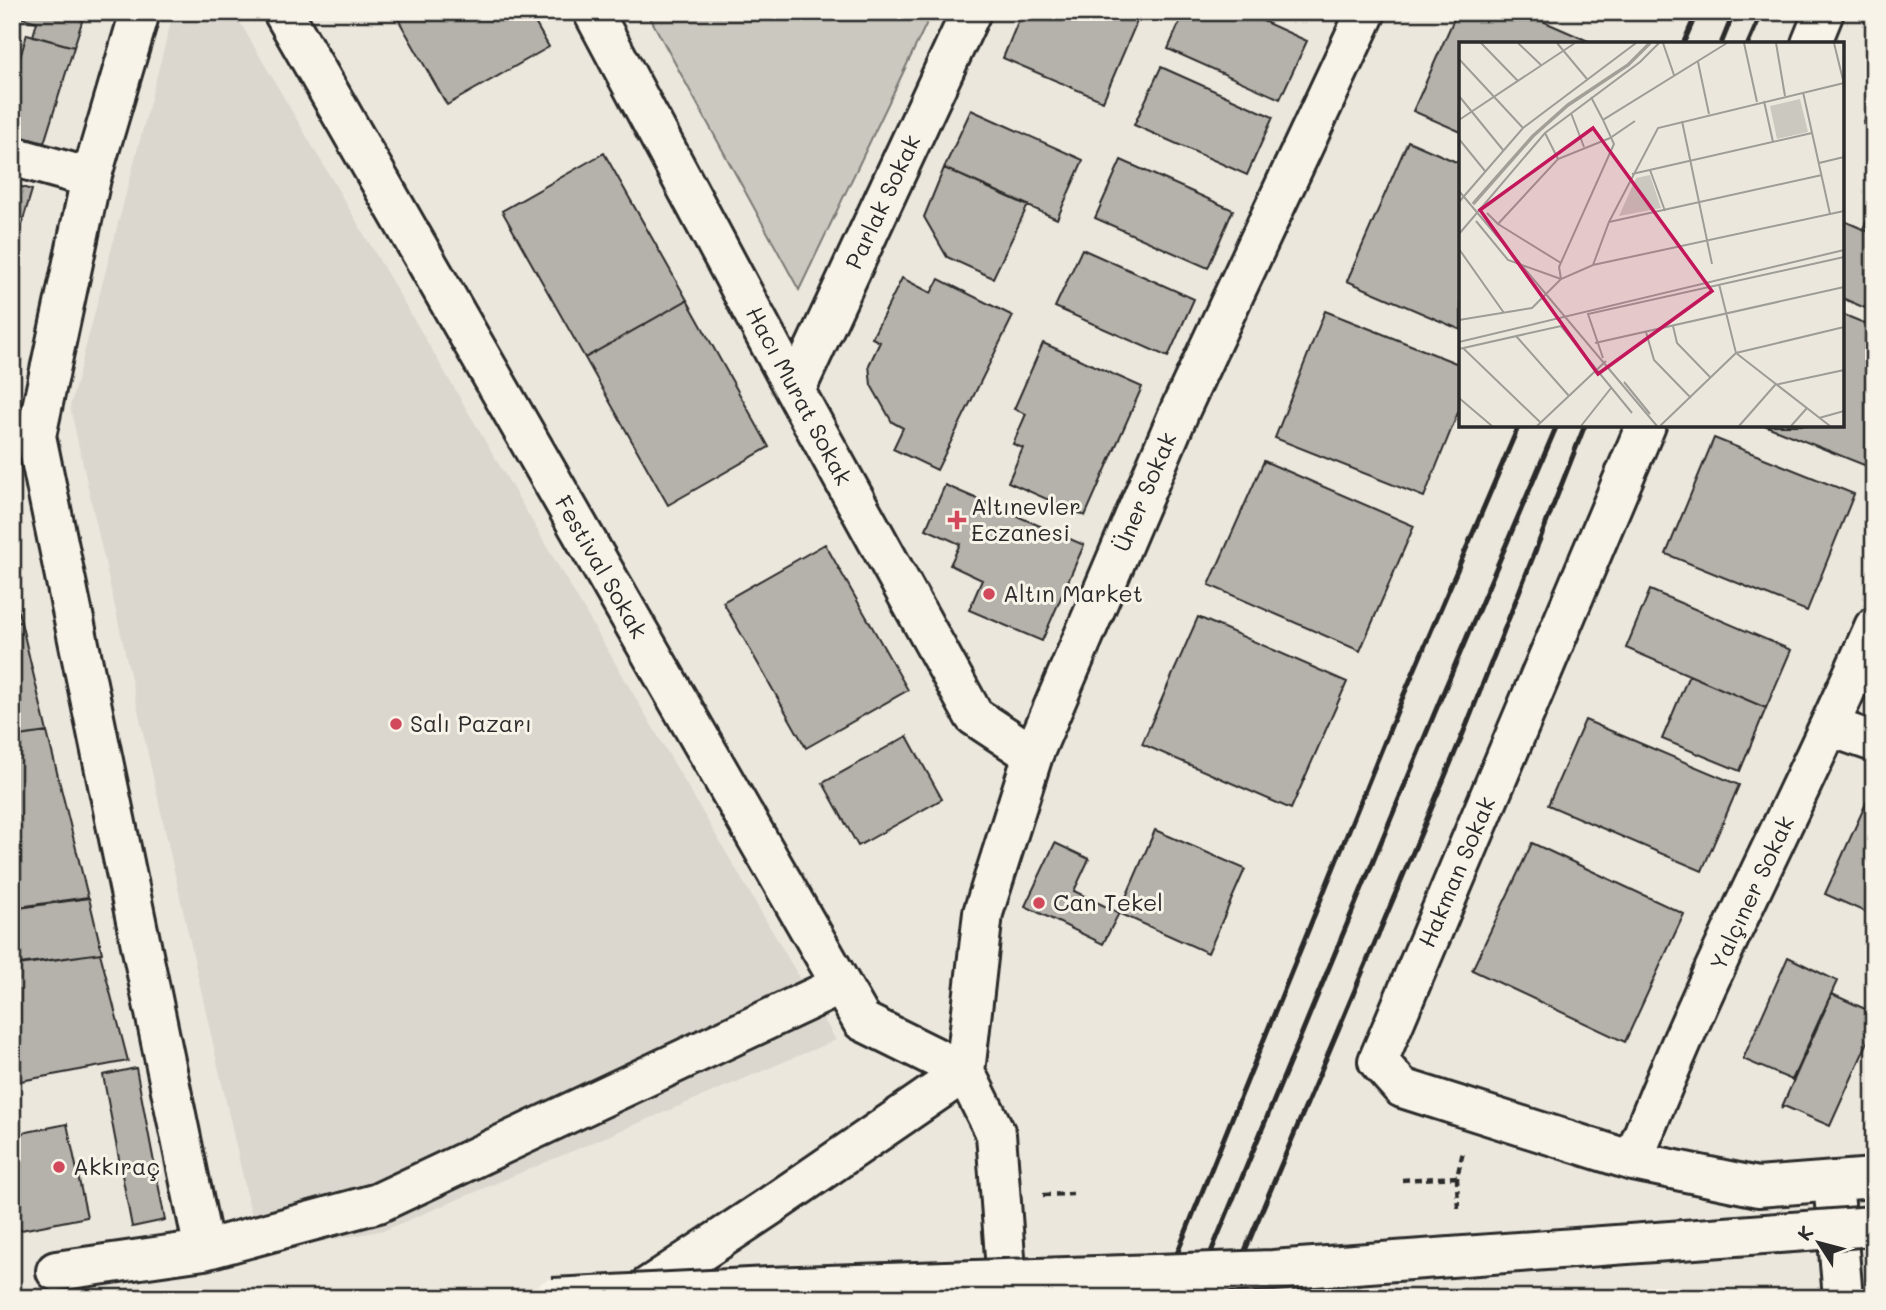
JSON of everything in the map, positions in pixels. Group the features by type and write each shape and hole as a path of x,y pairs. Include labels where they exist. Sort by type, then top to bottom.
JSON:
{"street":[{"path":"141,12 91,178 24,434 204,1250"},
{"name":"Festival Sokak","path":"283,12 862,1021 965,1072"},
{"name":"Hacı Murat Sokak","path":"593,12 795,391 974,716 1033,755"},
{"name":"Parlak Sokak","path":"795,391 971,12"},
{"name":"Üner Sokak","path":"965,1072 983,913 1033,755 1180,410 1366,12"},
{"path":"1812,42 1824,12"},
{"path":"12,156 91,178"},
{"name":"Hakman Sokak","path":"1645,427 1378,1062 1402,1088 1633,1161 1758,1187 1874,1178"},
{"name":"Yalçıner Sokak","path":"1633,1161 1649,1119 1739,918 1830,727 1874,627"},
{"path":"1830,727 1874,742"},
{"path":"56,1271 204,1250 378,1203 841,985"},
{"path":"631,1298 965,1072 996,1134 1008,1298"},
{"path":"1833,1181 1843,1298"},
{"path":"553,1298 783,1286 1273,1270 1874,1226"}],"path":[{"path":"1402,1180 1457,1177 1474,1111"}],"shaded area":[{"path":"647,12 932,12 799,290"},
{"name":"Salı Pazarı","path":"173,14 238,19 836,1040 385,1230 260,1253 70,407"}],"building":[{"path":"12,12 85,12 74,47 33,36 37,22 12,15"},
{"path":"394,12 529,12 549,47 447,105"},
{"path":"1022,12 1141,12 1103,101 1003,58"},
{"path":"1184,12 1243,12 1307,41 1280,99 1168,49"},
{"path":"1457,12 1522,12 1590,42 1459,42 1459,131 1413,111"},
{"path":"27,34 74,47 44,143 12,134 12,59 19,61"},
{"path":"1161,67 1273,117 1247,175 1134,125"},
{"path":"1874,98 1874,129 1863,124"},
{"path":"971,110 1083,160 1057,219 944,168"},
{"path":"1408,141 1459,163 1459,329 1347,281"},
{"path":"604,153 687,300 585,358 502,211"},
{"path":"1121,160 1233,210 1208,268 1095,218"},
{"path":"944,168 1028,205 993,278 947,257 924,217"},
{"path":"12,184 32,190 12,257"},
{"path":"1874,204 1874,234 1863,229"},
{"path":"1844,221 1874,234 1874,304 1869,301 1865,308 1844,299"},
{"path":"1082,249 1194,299 1168,357 1055,307"},
{"path":"902,278 931,293 939,279 1013,316 937,470 893,449 903,428 892,422 871,385 869,365 880,342 872,338"},
{"path":"687,300 769,447 668,505 585,358"},
{"path":"1325,311 1459,364 1459,410 1424,497 1275,438"},
{"path":"1844,315 1874,327 1874,454 1869,467 1769,427 1844,427"},
{"path":"1043,343 1142,387 1085,516 1008,482 1023,448 1013,444 1026,414 1014,409"},
{"path":"1714,438 1854,494 1807,611 1666,554"},
{"path":"1264,461 1414,526 1360,651 1209,585"},
{"path":"945,485 1084,545 1042,641 969,610 982,580 950,565 960,544 926,529"},
{"path":"825,544 908,690 806,748 723,602"},
{"path":"12,587 21,622 12,623"},
{"path":"1650,590 1791,650 1766,708 1626,648"},
{"path":"1198,617 1347,682 1291,809 1142,744"},
{"path":"21,622 47,732 12,737 12,623"},
{"path":"1689,675 1766,708 1740,771 1662,739"},
{"path":"1585,720 1739,785 1702,871 1548,805"},
{"path":"47,732 88,897 12,908 12,737"},
{"path":"907,736 942,799 858,846 823,783"},
{"path":"1867,801 1874,804 1874,916 1825,894"},
{"path":"1155,830 1245,869 1208,953 1119,913"},
{"path":"1055,843 1089,859 1074,891 1119,913 1103,944 1025,906"},
{"path":"1532,843 1684,914 1625,1042 1472,970"},
{"path":"89,898 102,953 12,965 12,909"},
{"path":"100,953 128,1061 15,1082 12,1073 12,966"},
{"path":"1788,957 1837,981 1792,1080 1743,1059"},
{"path":"1832,994 1874,1013 1874,1028 1830,1126 1784,1106 1781,1109"},
{"path":"136,1068 165,1220 132,1227 103,1075"},
{"path":"67,1124 87,1217 16,1231 12,1216 12,1135"}],"railway":[{"path":"1684,42 1697,12"},
{"path":"1722,42 1734,12"},
{"path":"1749,42 1762,12"},
{"path":"1159,1298 1402,699 1518,427"},
{"path":"1192,1298 1556,427"},
{"path":"1225,1298 1467,724 1584,427"}],"place":[{"name":"Altınevler Eczanesi","path":"957,520"},
{"name":"Altın Market","path":"989,594"},
{"name":"Salı Pazarı","path":"396,724"},
{"name":"Can Tekel","path":"1039,903"},
{"name":"Akkıraç","path":"59,1167"}]}
